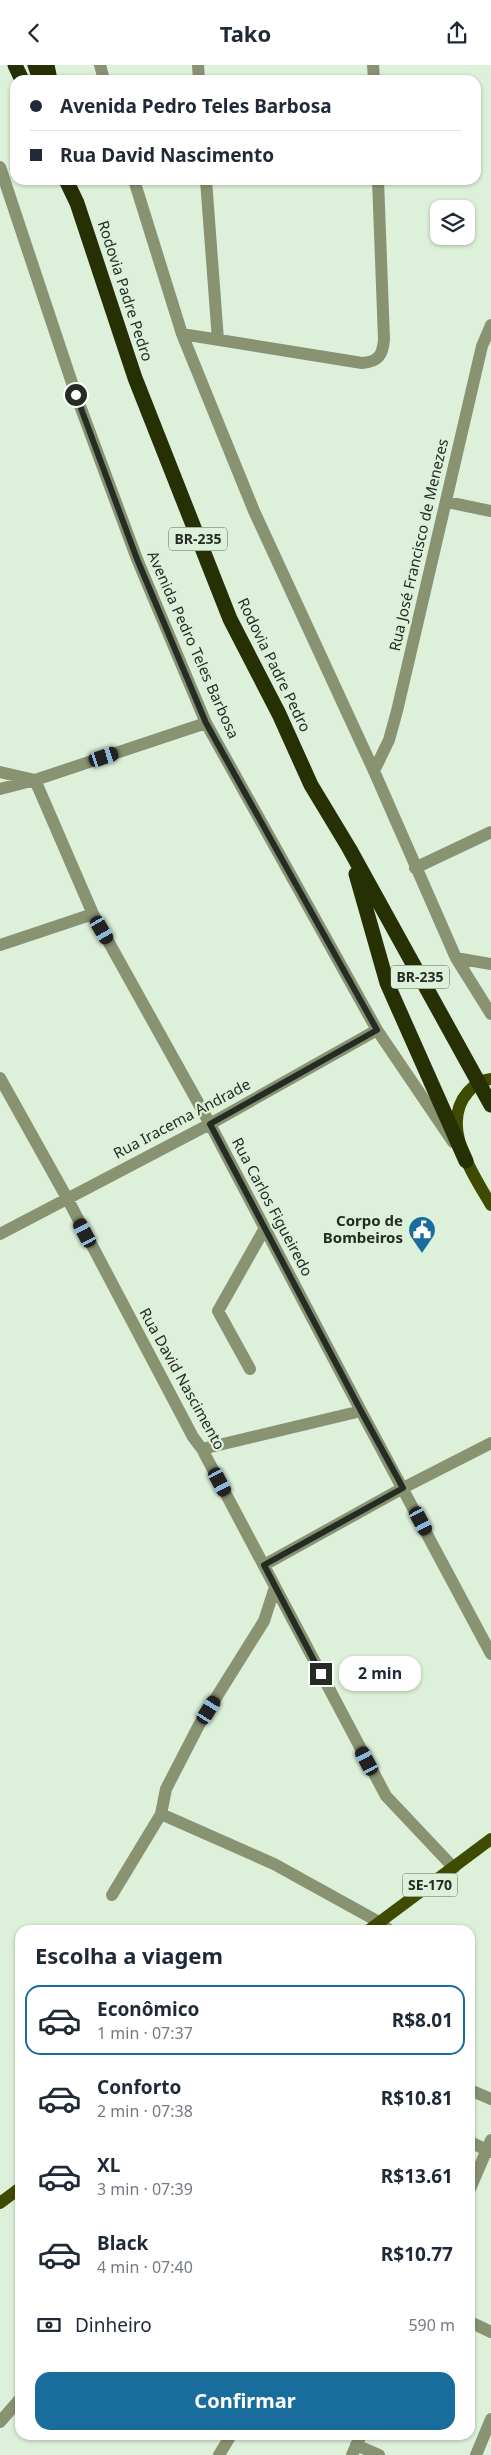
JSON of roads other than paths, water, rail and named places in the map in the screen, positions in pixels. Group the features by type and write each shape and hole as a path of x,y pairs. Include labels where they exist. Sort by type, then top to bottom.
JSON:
{"highway":[{"name":"Rodovia Padre Pedro","path":"72,185 135,378 230,619 279,714 311,785 485,1081 491,1105"},
{"path":"349,848 387,983 466,1161"}],"main road":[{"path":"466,1161 456,1122 460,1102 485,1081"},
{"name":"Avenida Pedro Teles Barbosa","path":"466,1161 491,1205"},
{"name":"SE-170","path":"382,1925 491,1839"},
{"path":"0,2203 15,2192"}],"street":[{"name":"Avenida Pedro Teles Barbosa","path":"0,167 5,203 76,395 134,550 206,723 377,1030 466,1161"},
{"path":"136,185 182,333 254,511 374,771 456,958 491,1014"},
{"path":"206,185 218,340"},
{"path":"182,333 362,363 372,363 379,359 383,350 384,339 378,185"},
{"name":"Rua José Francisco de Menezes","path":"374,771 389,740 397,711 482,346 491,325"},
{"path":"447,502 491,511"},
{"path":"0,789 35,780 206,723"},
{"path":"0,772 35,780"},
{"name":"Rua Carlos Figueiredo","path":"35,780 93,914 210,1124 491,1653"},
{"path":"415,868 491,832"},
{"path":"0,945 93,914"},
{"path":"456,958 491,963"},
{"name":"Rua Iracema Andrade","path":"0,1234 210,1124 377,1030"},
{"name":"Rua David Nascimento","path":"0,1078 67,1199 193,1437 202,1449 386,1796 454,1868"},
{"path":"250,1369 218,1311 265,1228"},
{"path":"202,1449 361,1411"},
{"path":"264,1565 403,1488 491,1443"},
{"path":"112,1895 160,1814 163,1798 174,1771 199,1725 264,1621 275,1587"},
{"path":"160,1814 274,1864 376,1925"},
{"path":"475,2092 491,2099"},
{"path":"475,2143 489,2147 475,2178"},
{"path":"475,2324 491,2332"},
{"path":"0,2422 15,2405"},
{"path":"476,2455 491,2419"},
{"path":"219,2455 228,2440"},
{"path":"356,2445 379,2455"}],"place":[{"name":"Corpo de Bombeiros","path":"422,1254"}]}
